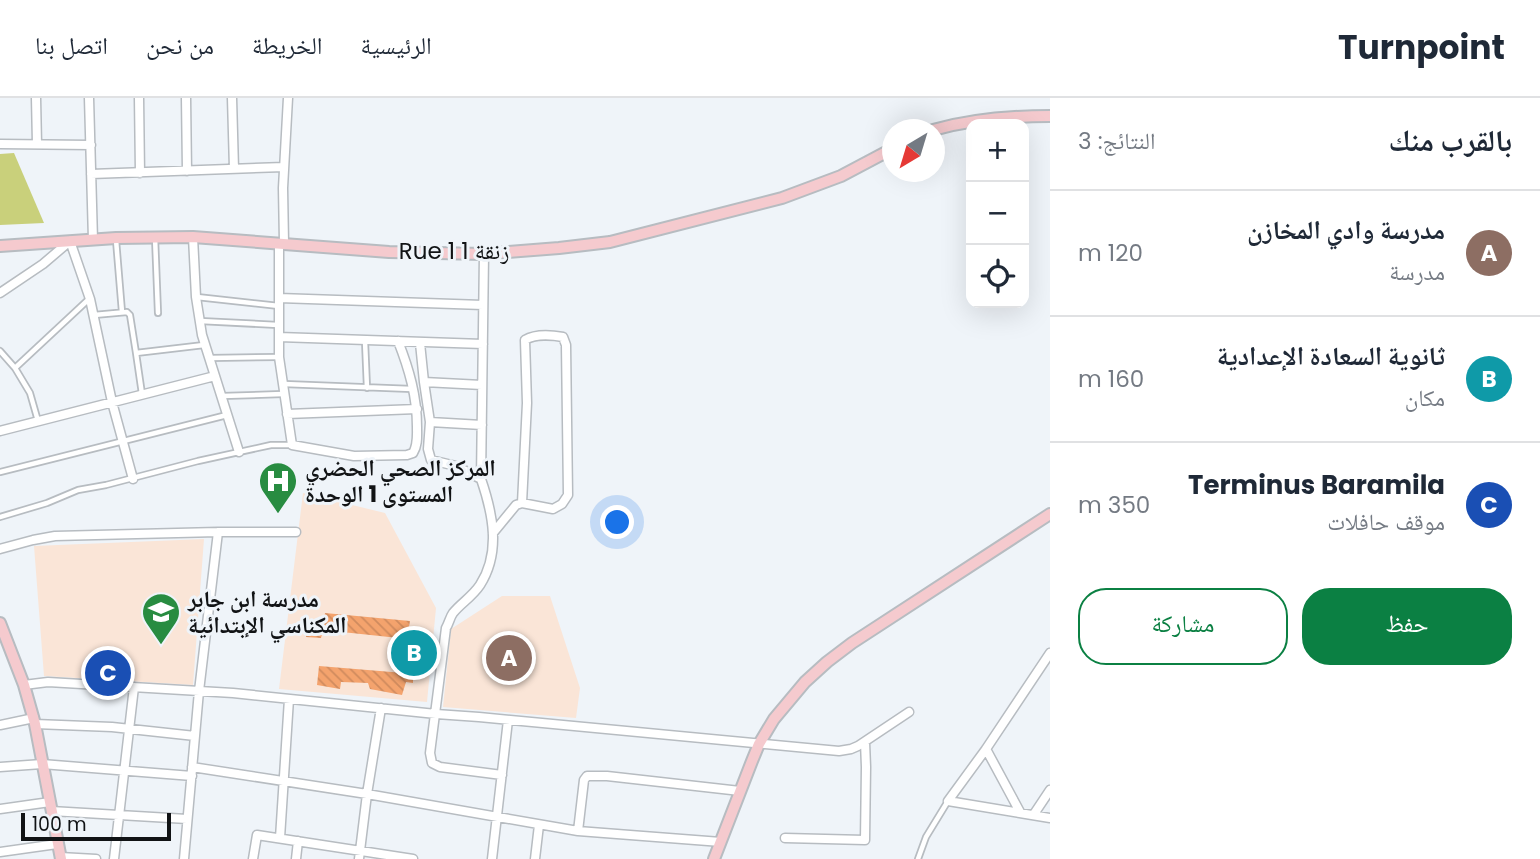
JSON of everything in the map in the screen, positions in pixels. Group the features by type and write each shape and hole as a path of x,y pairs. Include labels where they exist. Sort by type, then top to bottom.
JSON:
{"street":[{"path":"36,98 37,144"},
{"path":"89,98 93,240"},
{"path":"139,98 140,173"},
{"path":"186,98 187,171"},
{"path":"232,98 234,169"},
{"path":"288,98 279,357 292,445 354,456 413,453 417,447 417,409 410,370 398,341"},
{"path":"945,126 986,118 1050,116"},
{"path":"0,144 91,145"},
{"name":"Rue 1 زنقة 1","path":"0,246 116,238 193,237 389,251 484,254 559,248 610,242 782,198 841,176 882,154"},
{"path":"91,174 284,167"},
{"path":"193,237 196,297 205,345 239,452"},
{"path":"0,293 43,264 70,241 90,299 112,402 133,479"},
{"path":"484,254 481,479 494,549 492,561 480,585 469,600 454,613 446,628 430,753 432,763 440,767 502,775"},
{"path":"279,302 483,305"},
{"path":"279,337 483,344"},
{"path":"493,533 516,505 522,503 553,509 562,504 568,495 566,345 563,337 531,337 525,340 527,415 522,503"},
{"path":"420,342 430,422 428,450 431,460 456,466 481,479"},
{"path":"0,431 215,376"},
{"path":"424,382 482,385"},
{"path":"287,414 417,409"},
{"path":"430,422 482,425"},
{"path":"714,859 759,744 774,719 805,682 827,662 883,622 1050,514"},
{"path":"184,859 199,691 218,532"},
{"path":"0,549 55,536 296,532"},
{"path":"0,623 35,721 61,858 96,859"},
{"path":"1050,653 948,801 1050,818"},
{"path":"24,685 48,682 233,693 839,751 865,742 909,712"},
{"path":"114,859 134,687"},
{"path":"280,838 289,699"},
{"path":"359,855 381,708"},
{"path":"492,859 508,720"},
{"path":"0,725 35,721 195,736"},
{"path":"785,838 865,840 865,742"},
{"path":"986,749 1020,812"},
{"path":"0,767 42,764 192,772 285,781 578,831 721,842"},
{"path":"578,831 584,780 587,776 740,791"},
{"path":"1034,814 1050,790"},
{"path":"0,809 50,807 187,819"},
{"path":"535,859 539,825"},
{"path":"253,859 257,835 359,855 413,859"},
{"path":"296,859 298,841"},
{"path":"0,852 57,844"}],"lane":[{"path":"156,237 158,313"},
{"path":"116,238 122,312"},
{"path":"196,297 279,302"},
{"path":"15,368 90,299"},
{"path":"94,315 127,312 131,318 142,395"},
{"path":"200,321 279,326"},
{"path":"365,340 367,388"},
{"path":"136,353 205,345"},
{"path":"0,351 15,368 30,393 38,421"},
{"path":"208,358 279,357"},
{"path":"284,384 413,389"},
{"path":"222,396 284,394"},
{"path":"0,472 228,415"},
{"path":"0,517 47,503 78,490 271,444 292,445"},
{"path":"918,859 926,837 948,801"}],"shaded area":[{"path":"303,493 385,513 436,608 427,702 279,689"},
{"path":"204,539 193,685 44,676 34,546"},
{"path":"502,596 550,596 580,688 576,718 443,707 451,629"}],"green space":[{"path":"14,153 44,223 0,225 0,154"}],"building":[{"path":"325,613 410,621 408,633 422,639 420,677 413,677 413,683 406,682 402,695 370,689 368,683 341,682 340,689 317,685 319,666 404,673 408,639 323,630 321,638 306,637 306,626 322,627"}],"place":[{"name":"المركز الصحي الحضري المستوى 1 الوحدة","path":"278,515"},
{"name":"مدرسة ابن جابر المكناسي الإبتدائية","path":"161,646"},
{"name":"ثانوية السعادة الإعدادية","path":"414,653"},
{"name":"مدرسة وادي المخازن","path":"509,658"},
{"name":"Terminus Baramila","path":"108,673"}]}
